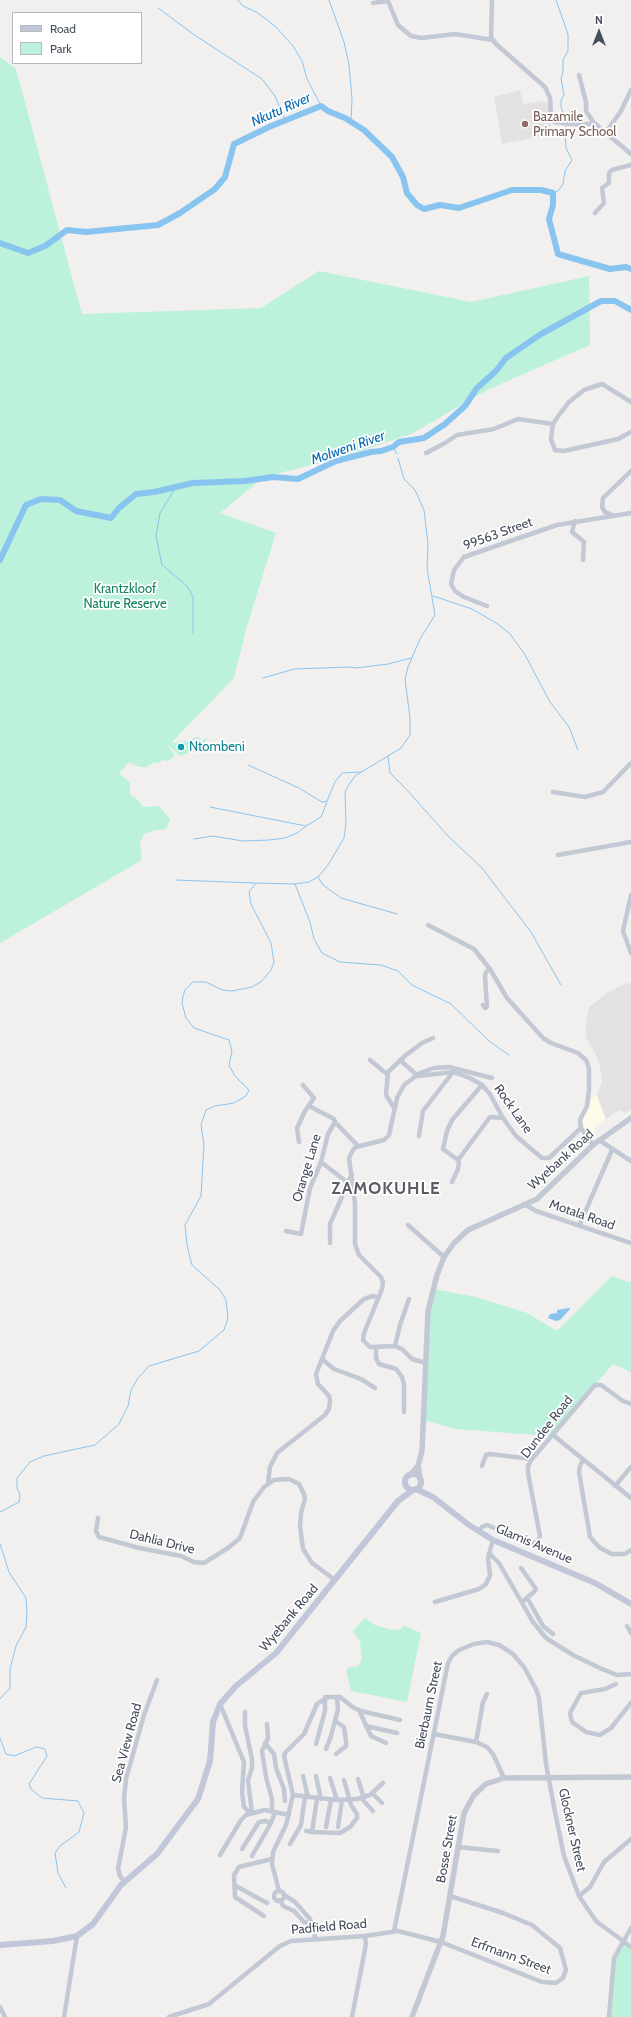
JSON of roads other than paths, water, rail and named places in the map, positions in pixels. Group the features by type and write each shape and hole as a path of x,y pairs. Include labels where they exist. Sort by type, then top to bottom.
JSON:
{"main road":[{"path":"410,1475 415,1475 420,1480 414,1489 406,1484 406,1479 410,1475"},
{"name":"Glamis Avenue","path":"420,1480 433,1497"},
{"name":"Wyebank Road","path":"0,1945 53,1941 77,1936 94,1924 116,1890 157,1854 198,1799 210,1761 213,1722 220,1704 236,1686 276,1653 398,1501 406,1484"},
{"name":"Glamis Avenue","path":"414,1489 433,1497 478,1531 493,1540 595,1583 631,1604"},
{"name":"Wyebank Road","path":"398,1501 414,1489"}],"street":[{"path":"492,0 490,29 493,40 545,87 550,98 551,116 554,122 582,125 594,123"},
{"path":"372,3 388,1 398,25 411,36 422,38 455,34 493,40"},
{"path":"579,75 586,102 586,111 594,123 631,154"},
{"path":"606,132 621,111 631,90"},
{"path":"595,213 604,203 602,189 609,183 609,173 612,170 631,165"},
{"path":"631,402 605,385 599,384 584,390 564,407 553,424 551,439 556,450 559,451 587,447 618,439 631,432"},
{"path":"426,452 445,443 457,435 494,429 518,419 553,424"},
{"path":"612,515 604,510 603,498 631,471"},
{"name":"99563 Street","path":"487,606 464,598 455,591 451,584 454,570 464,557 557,525 631,512"},
{"path":"575,521 572,532 584,542 583,560"},
{"path":"552,792 585,797 603,792 631,763"},
{"path":"558,855 631,842"},
{"path":"631,895 623,931 631,953"},
{"path":"428,926 474,949 490,969 507,998 546,1041 578,1053 586,1060 589,1068 589,1090 587,1106 580,1120 581,1128 593,1145"},
{"path":"483,1005 485,1008 487,1006 485,976 486,972 490,969"},
{"path":"394,1108 386,1095 387,1074 400,1060 422,1043 433,1038"},
{"path":"370,1060 387,1074"},
{"path":"400,1060 416,1075"},
{"path":"426,1363 412,1359 402,1348 395,1346 376,1348 367,1346 363,1337 382,1289 382,1280 359,1255 355,1244 355,1203 350,1158 352,1150 358,1146 384,1140 389,1135 397,1098 404,1085 416,1075 434,1068 449,1067 492,1078"},
{"path":"419,1136 424,1111 453,1072"},
{"name":"Rock Lane","path":"416,1075 422,1076 453,1072 470,1078 482,1085 490,1094 504,1118 523,1143 544,1159 549,1158 581,1128"},
{"path":"299,1142 297,1128 314,1098 303,1085"},
{"path":"458,1160 443,1149 449,1125 482,1085"},
{"path":"309,1106 335,1121 358,1146"},
{"path":"452,1182 458,1169 458,1160 490,1117 504,1118"},
{"name":"Wyebank Road","path":"420,1480 418,1466 422,1445 428,1311 437,1274 444,1257 454,1243 468,1230 480,1223 526,1205 550,1188 593,1145 631,1118"},
{"name":"Orange Lane","path":"286,1231 301,1234 310,1188 321,1162 328,1134 335,1121"},
{"path":"599,1140 612,1150 631,1161"},
{"path":"579,1226 612,1150"},
{"path":"321,1162 348,1183"},
{"path":"330,1243 330,1224 352,1174"},
{"name":"Motala Road","path":"526,1205 536,1211 631,1243"},
{"path":"408,1225 444,1257"},
{"path":"268,1483 270,1468 277,1453 325,1416 329,1409 329,1396 320,1387 316,1378 333,1331 340,1321 366,1297 373,1296 379,1298"},
{"path":"395,1346 400,1325 409,1299"},
{"path":"376,1348 376,1358 379,1364 396,1369 402,1377 404,1384 404,1412"},
{"path":"322,1359 334,1369 361,1378 375,1388"},
{"name":"Dundee Road","path":"478,1531 487,1525 532,1543 538,1542 540,1536 528,1473 528,1466 532,1459 593,1386 597,1384 601,1385 617,1398 631,1404"},
{"path":"553,1435 631,1498"},
{"path":"482,1466 486,1456 490,1454 532,1459"},
{"path":"583,1460 579,1472 590,1537 600,1548 612,1554 625,1554 631,1550"},
{"path":"410,1475 418,1466"},
{"path":"615,1486 631,1467"},
{"path":"268,1483 278,1478 288,1478 299,1484 303,1490 305,1499 301,1513 300,1526 304,1549 312,1563 335,1580"},
{"name":"Dahlia Drive","path":"98,1518 96,1531 99,1537 139,1548 180,1556 194,1562 204,1563 228,1548 240,1538 253,1502 268,1483"},
{"path":"435,1602 483,1586 488,1581 490,1574 489,1553 493,1540"},
{"path":"489,1553 499,1562 538,1630 554,1644 573,1656 610,1672 617,1674 631,1674"},
{"path":"521,1568 536,1588 534,1592 522,1602"},
{"path":"529,1601 543,1626 553,1634"},
{"path":"627,1626 631,1633"},
{"name":"Bierbaum Street","path":"394,1931 446,1669 452,1656 459,1650 474,1644 487,1642 504,1648 518,1658 536,1689 539,1698 548,1776"},
{"name":"Sea View Road","path":"125,1882 120,1876 118,1869 126,1827 124,1799 126,1779 144,1715 158,1680"},
{"path":"616,1684 605,1689 581,1693 570,1713 571,1720 586,1732 600,1735 611,1728 629,1710 631,1703"},
{"path":"476,1742 483,1702 487,1694"},
{"path":"326,1749 332,1736 338,1708 337,1697"},
{"path":"315,1939 313,1924 291,1898 279,1891 272,1859 276,1842 289,1815 293,1795 284,1761 285,1752 301,1738 307,1729 316,1704 325,1698 337,1697 359,1710 400,1720"},
{"path":"316,1744 325,1711 325,1698"},
{"path":"220,1704 244,1762 242,1792 244,1807 251,1813"},
{"path":"359,1710 371,1736 386,1743"},
{"path":"245,1712 252,1759 252,1768 248,1780 251,1813"},
{"path":"335,1721 344,1727 346,1741 344,1748 336,1754"},
{"path":"252,1856 271,1823 273,1812 262,1751 268,1738 267,1724"},
{"path":"366,1726 397,1733"},
{"path":"434,1734 476,1742 490,1750 504,1778"},
{"path":"265,1743 274,1754 276,1768 284,1789 285,1801"},
{"path":"290,1844 301,1825 307,1797 303,1776"},
{"path":"316,1776 319,1799 309,1832 337,1833 350,1827 358,1816 350,1800 344,1780"},
{"name":"Bosse Street","path":"412,2017 441,1942 464,1813 469,1801 486,1784 504,1778 548,1776 631,1777"},
{"name":"Glockner Street","path":"548,1776 564,1856 579,1896 596,1921 631,1947"},
{"path":"330,1778 337,1800"},
{"path":"358,1779 363,1798 373,1811"},
{"path":"293,1795 319,1799 350,1800 363,1798 372,1793 383,1782"},
{"path":"372,1793 382,1803"},
{"path":"326,1827 331,1800"},
{"path":"338,1827 342,1800"},
{"path":"220,1855 241,1820 251,1813 273,1812 289,1815"},
{"path":"242,1849 259,1822 265,1821 271,1823"},
{"path":"579,1896 590,1887 604,1862 631,1839"},
{"path":"458,1847 498,1852"},
{"path":"264,1916 237,1899 234,1885 234,1875 239,1867 272,1859"},
{"path":"234,1885 267,1903"},
{"path":"279,1891 275,1894 275,1897 280,1900 283,1906 294,1911 304,1922 313,1924"},
{"path":"280,1900 284,1895"},
{"name":"Erfmann Street","path":"441,1942 542,1982 550,1983 560,1981 566,1970 560,1948 532,1925 497,1911 450,1896"},
{"path":"294,1911 300,1909"},
{"path":"609,2017 614,1958 622,1941 631,1928"},
{"name":"Padfield Road","path":"169,2017 209,2004 286,1942 365,1936 394,1931 441,1942"},
{"path":"64,2017 77,1936"},
{"path":"352,2017 366,1944 365,1936"},
{"path":"0,2007 5,2017"}],"water":[{"path":"570,1309 560,1320 556,1321 548,1318 550,1314 557,1313 557,1310"}],"waterway":[{"path":"238,0 243,6 258,13 276,27 293,46 302,61 307,79 321,106"},
{"path":"329,0 344,42 349,65 352,99 351,121"},
{"path":"556,0 568,34 568,51 563,60 563,72 561,78 564,95 561,100 561,107 566,121"},
{"path":"158,8 193,34 262,79 275,96 285,120"},
{"name":"Nkutu River","path":"0,243 28,253 45,246 67,230 86,232 158,225 180,213 215,189 225,177 234,144 269,127 321,106 328,111 345,118 364,130 392,157 403,177 407,193 417,205 424,209 440,205 459,208 512,190 541,190 553,193 553,205 549,219 558,254 610,269 626,267 631,269"},
{"path":"553,193 558,191 563,184 565,171 572,160 566,148 566,125"},
{"name":"Molweni River","path":"0,560 26,505 41,499 60,500 76,511 111,518 119,508 136,494 154,492 193,483 245,481 273,477 298,479 336,461 381,451 393,447 399,442 424,438 445,424 465,406 477,388 496,371 506,358 541,334 601,301 615,301 631,310"},
{"path":"393,447 397,454"},
{"path":"0,1512 19,1502 20,1495 17,1488 17,1478 30,1462 44,1456 95,1445 119,1424 128,1406 131,1390 138,1378 149,1366 199,1351 224,1330 228,1318 226,1300 220,1290 192,1265 187,1245 185,1225 201,1196 204,1145 201,1125 206,1110 215,1106 234,1103 246,1096 249,1090 235,1076 229,1065 232,1051 229,1040 194,1028 186,1018 182,1003 183,996 185,990 193,982 206,982 222,990 232,991 252,987 262,981 271,970 274,962 271,943 251,904 249,892 256,883 295,884 309,882 318,877 328,865 344,838 346,823 345,792 348,786 355,776 401,748 410,735 410,718 405,679 408,667 420,639 435,615 427,568 428,544 424,510 415,490 404,479 398,458"},
{"path":"176,487 160,513 156,536 162,565 187,586 193,597 193,633"},
{"path":"433,596 472,609 498,624 510,634 524,653 550,702 569,727 578,750"},
{"path":"263,678 294,669 356,668 388,664 411,658"},
{"path":"388,756 390,773 448,836 482,868 531,932 561,985"},
{"path":"248,765 299,788 322,802 327,801 335,782 342,773 361,772"},
{"path":"210,807 306,826 321,817 327,802"},
{"path":"194,839 213,836 243,841 269,840 285,838 297,833 305,827"},
{"path":"318,877 323,885 341,898 397,914"},
{"path":"176,880 255,883"},
{"path":"295,884 310,922 314,939 322,953 340,962 381,965 398,971 412,985 451,1004 489,1041 509,1055"},
{"path":"0,1544 9,1572 26,1598 27,1614 26,1627 16,1646 10,1669 10,1688 0,1699"},
{"path":"0,1738 6,1754 14,1756 36,1747 45,1749 47,1756 29,1784 31,1789 42,1798 78,1801 84,1813 79,1832 60,1846 55,1853 58,1873 66,1888"}],"place":[{"name":"Bazamile Primary School","path":"525,124"},
{"name":"Ntombeni","path":"181,747"}],"district":[{"name":"ZAMOKUHLE","path":"386,1189"}],"park label":[{"name":"Krantzkloof Nature Reserve","path":"125,596"}]}
